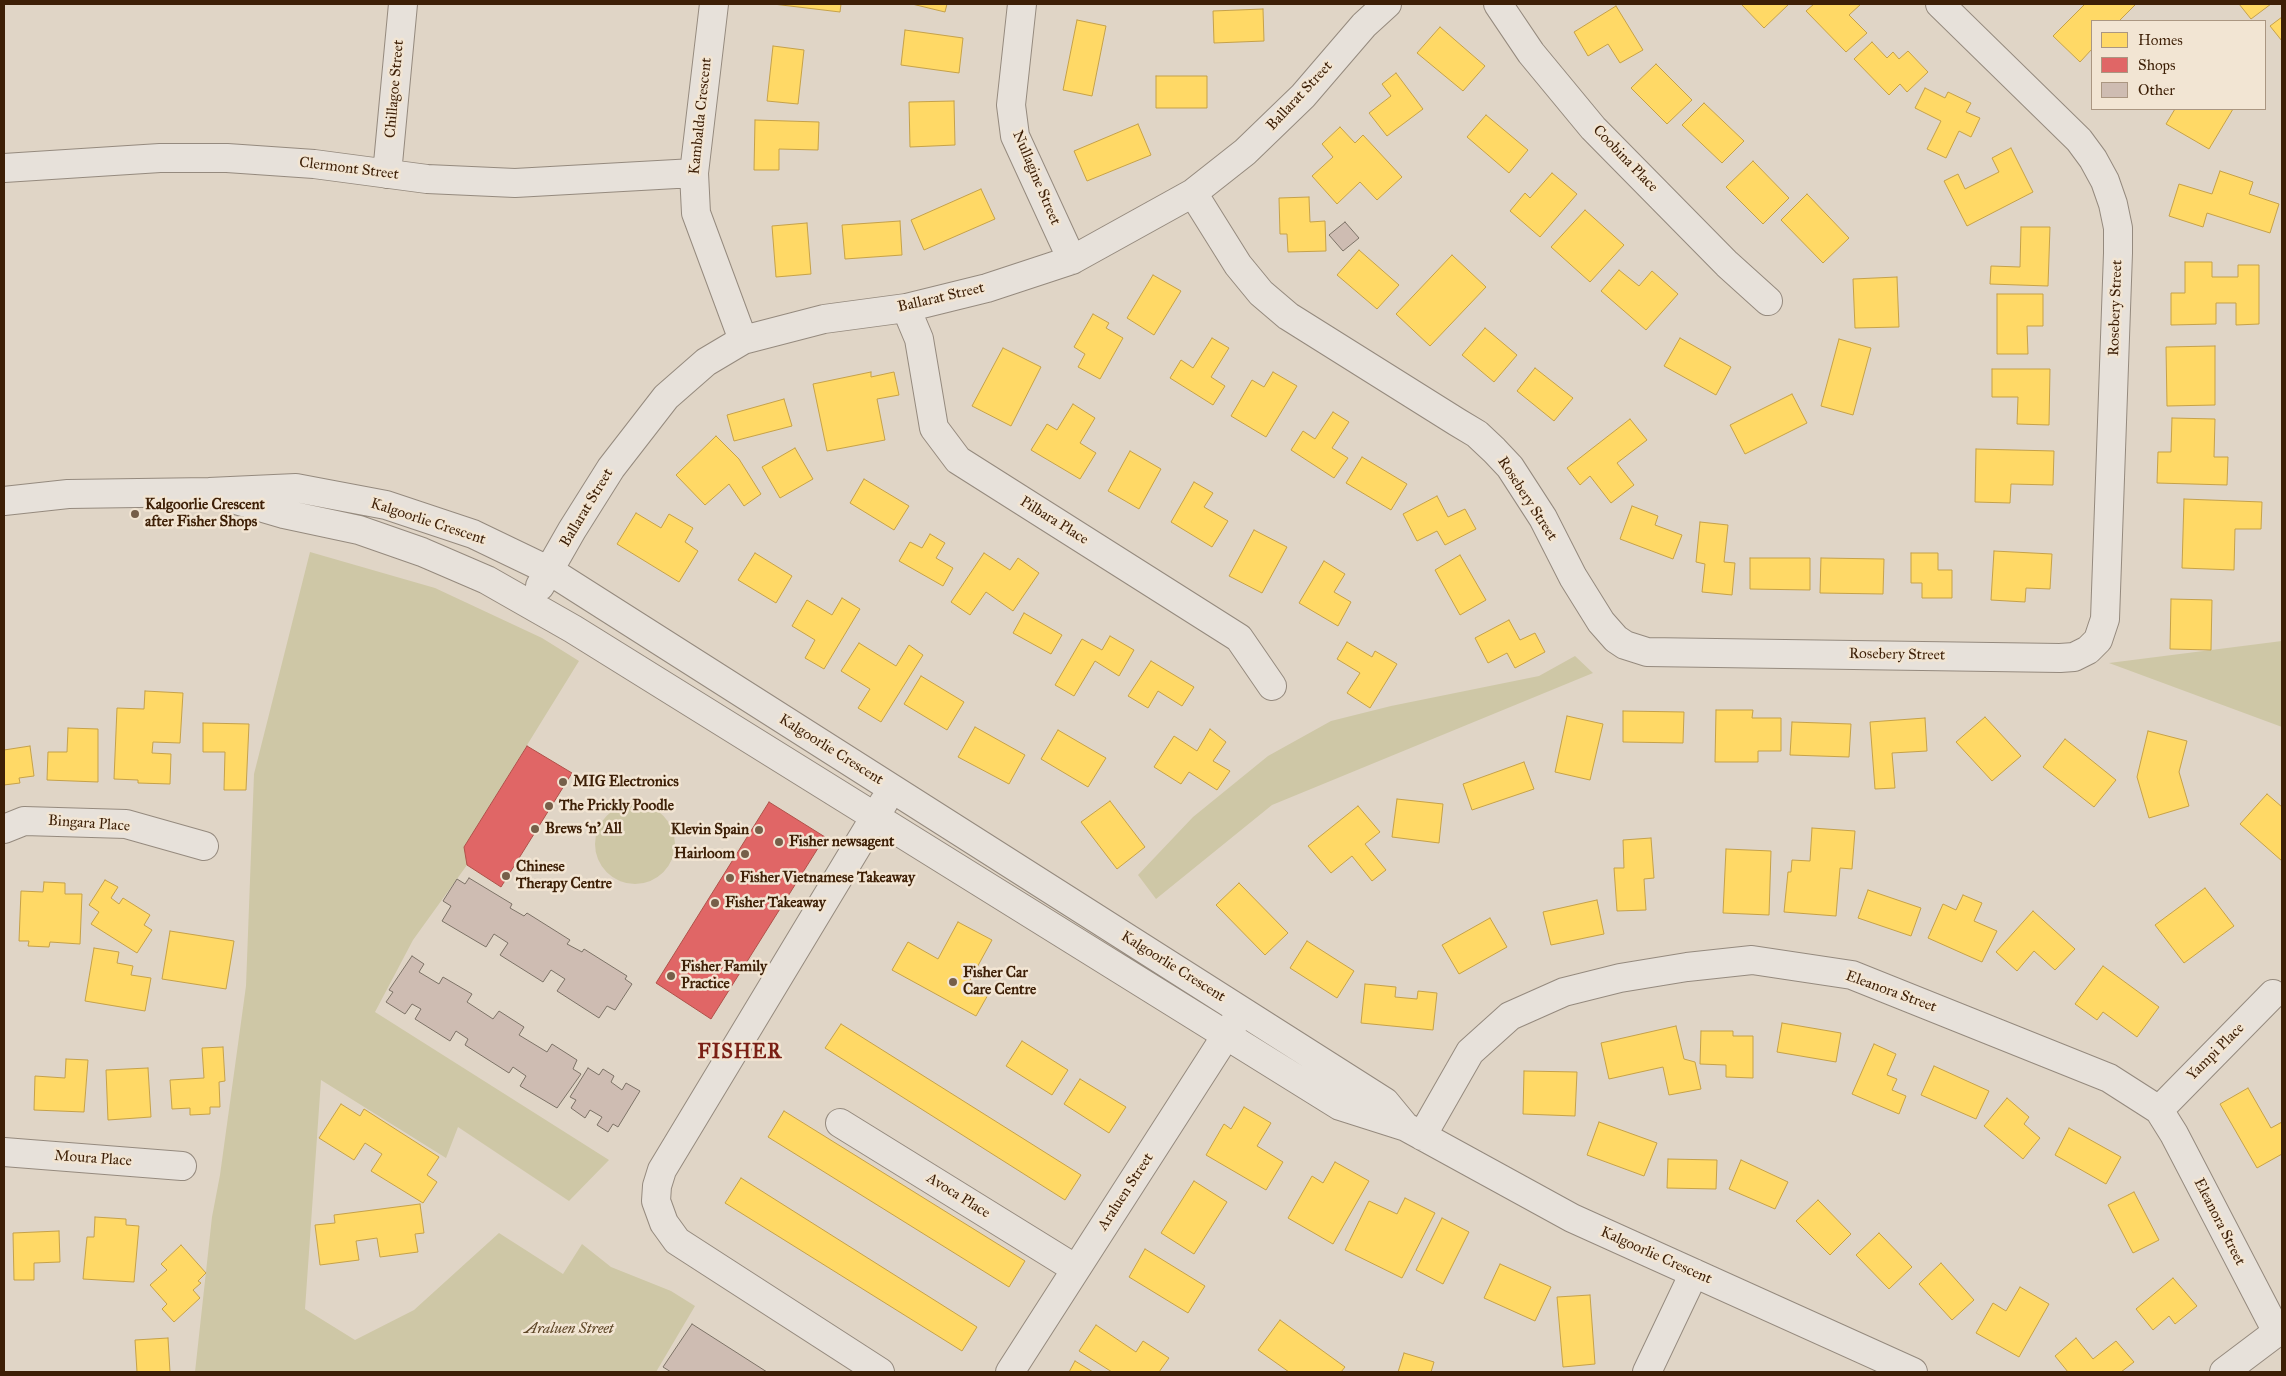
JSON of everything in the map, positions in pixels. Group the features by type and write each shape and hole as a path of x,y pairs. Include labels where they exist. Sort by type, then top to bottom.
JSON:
{"street":[{"name":"Chillagoe Street","path":"387,174 403,4"},
{"name":"Kambalda Crescent","path":"714,4 694,173 696,213 743,340"},
{"name":"Nullagine Street","path":"1022,4 1011,105 1016,136 1072,260"},
{"name":"Ballarat Street","path":"529,603 611,468 666,396 706,362 743,340 824,319 906,308 987,288 1072,260 1193,193 1245,152 1303,96 1364,25 1387,4"},
{"name":"Coobina Place","path":"1498,4 1531,53 1593,128 1727,264 1768,301"},
{"name":"Rosebery Street","path":"1193,193 1238,265 1261,293 1288,316 1457,422 1494,450 1510,467 1543,518 1573,577 1601,622 1616,638 1625,644 1646,652 2074,657 2088,650 2098,640 2105,619 2118,228 2113,204 2101,174 2079,140 1940,4"},
{"name":"Clermont Street","path":"4,168 160,158 227,158 314,164 427,179 515,183 694,173"},
{"name":"Pilbara Place","path":"906,308 919,339 934,428 958,460 1239,638 1272,686"},
{"name":"Kalgoorlie Crescent","path":"4,501 68,494 209,492 296,488 386,505 473,534 550,571 1385,1102 1414,1132"},
{"name":"Kalgoorlie Crescent","path":"209,492 284,514 360,530 413,549 487,580 529,603 1340,1106 1414,1132 1572,1218 1913,1372"},
{"path":"880,1372 677,1241 664,1223 656,1201 657,1186 662,1170 892,789"},
{"name":"Bingara Place","path":"4,829 24,821 126,824 204,846"},
{"name":"Eleanora Street","path":"1414,1132 1470,1052 1510,1016 1564,992 1620,978 1688,967 1752,960 1852,975 2109,1078 2159,1110 2174,1134 2279,1331"},
{"name":"Yampi Place","path":"2159,1110 2273,994"},
{"name":"Araluen Street","path":"1010,1372 1242,1011"},
{"name":"Avoca Place","path":"840,1123 1076,1269"},
{"name":"Moura Place","path":"4,1152 182,1166"},
{"path":"1647,1372 1694,1273"},
{"path":"2224,1372 2279,1331"}],"green space":[{"path":"310,552 435,588 542,638 579,661 464,847 467,865 413,940 375,1012 609,1160 569,1201 458,1127 446,1158 321,1080 305,1309 355,1340 414,1310 499,1233 563,1274 582,1244 611,1267 671,1291 695,1306 656,1372 195,1372 212,1217 220,1175 246,986 254,774"},
{"path":"2282,641 2282,727 2109,663"},
{"path":"1575,656 1593,673 1272,805 1156,899 1138,875 1193,817 1268,756 1331,721 1391,706 1539,676"},
{"path":"635,804 650,807 663,816 672,829 675,844 672,859 663,872 650,881 635,884 620,881 607,872 598,859 595,844 598,829 607,816 620,807"}],"building: Homes":[{"path":"773,4 841,4 840,12"},
{"path":"912,4 947,4 945,12"},
{"path":"1741,4 1789,4 1764,28"},
{"path":"1814,4 1861,4 1849,15 1867,33 1846,52 1806,11"},
{"path":"2085,4 2136,4 2120,20 2091,20 2091,50 2080,62 2053,36"},
{"path":"2239,4 2271,4 2251,19"},
{"path":"1616,6 1643,50 1620,63 1608,44 1588,56 1574,32"},
{"path":"1263,9 1264,41 1214,43 1213,11"},
{"path":"2282,17 2282,41 2270,26"},
{"path":"1077,20 1106,26 1092,96 1063,90"},
{"path":"1440,27 1485,66 1463,91 1417,53"},
{"path":"905,30 963,38 959,73 901,65"},
{"path":"1872,42 1887,58 1893,52 1899,59 1908,51 1928,72 1907,92 1900,84 1889,95 1854,59"},
{"path":"773,46 804,50 798,104 767,101"},
{"path":"1656,64 1692,100 1667,124 1631,88"},
{"path":"1396,73 1423,109 1387,136 1369,113 1391,96 1382,84"},
{"path":"1156,76 1207,76 1207,108 1156,108"},
{"path":"1925,88 1945,98 1948,92 1971,103 1966,112 1980,118 1971,137 1959,131 1946,158 1927,149 1941,121 1915,108"},
{"path":"954,101 955,145 910,147 909,102"},
{"path":"1704,103 1744,141 1722,163 1682,125"},
{"path":"2174,110 2232,110 2209,149 2166,124"},
{"path":"1486,115 1528,150 1509,173 1467,137"},
{"path":"755,120 819,122 818,150 779,149 779,170 754,170"},
{"path":"1138,124 1151,155 1087,181 1074,151"},
{"path":"1340,127 1355,143 1363,135 1402,177 1377,200 1360,182 1337,204 1312,176 1333,157 1322,144"},
{"path":"2011,148 2033,192 1967,226 1944,181 1958,174 1965,189 1999,172 1992,158"},
{"path":"1753,161 1789,198 1763,224 1726,187"},
{"path":"2220,171 2253,182 2249,194 2279,204 2270,233 2207,213 2203,227 2169,216 2179,184 2212,194"},
{"path":"1552,173 1577,194 1540,237 1510,211 1525,193 1530,198"},
{"path":"981,189 995,219 924,250 911,220"},
{"path":"1807,194 1849,238 1823,263 1781,220"},
{"path":"1309,197 1310,222 1325,221 1326,251 1288,252 1287,234 1280,234 1279,198"},
{"path":"1585,210 1624,245 1590,282 1551,247"},
{"path":"900,221 902,255 845,259 842,225"},
{"path":"807,223 811,274 776,277 772,226"},
{"path":"2021,227 2050,227 2048,286 1990,284 1991,266 2020,267"},
{"path":"1359,250 1399,285 1377,309 1337,275"},
{"path":"1452,255 1486,287 1430,346 1396,314"},
{"path":"2185,262 2212,262 2212,277 2238,277 2238,265 2259,265 2259,324 2236,325 2236,303 2216,303 2216,324 2171,325 2171,293 2185,293"},
{"path":"1619,270 1639,286 1652,271 1678,294 1646,330 1601,291"},
{"path":"1153,275 1181,291 1154,335 1127,318"},
{"path":"1897,277 1899,327 1855,328 1853,279"},
{"path":"1997,294 2043,294 2043,326 2027,326 2028,354 1997,354"},
{"path":"1093,314 1109,323 1106,328 1123,338 1100,379 1078,367 1085,354 1074,347"},
{"path":"1485,328 1517,355 1494,382 1462,355"},
{"path":"1212,338 1229,348 1211,377 1225,386 1213,405 1170,378 1181,360 1193,368"},
{"path":"1680,338 1731,367 1716,395 1664,366"},
{"path":"1839,339 1871,348 1853,415 1821,406"},
{"path":"2215,346 2215,405 2167,406 2166,347"},
{"path":"1003,348 1041,367 1011,426 972,406"},
{"path":"1535,368 1573,398 1554,421 1517,391"},
{"path":"1992,369 2050,369 2049,425 2017,424 2018,397 1992,397"},
{"path":"871,372 871,377 894,372 899,395 877,399 885,440 827,451 813,384"},
{"path":"1273,372 1297,386 1266,437 1231,416 1252,380 1264,387"},
{"path":"1792,394 1807,423 1745,454 1730,425"},
{"path":"784,399 792,426 734,441 727,415"},
{"path":"1073,404 1095,418 1080,443 1096,453 1080,479 1031,450 1047,424 1057,430"},
{"path":"1333,412 1349,422 1332,448 1348,458 1334,478 1291,450 1303,431 1315,439"},
{"path":"2172,418 2215,419 2214,457 2228,457 2227,485 2157,483 2158,452 2171,452"},
{"path":"1630,419 1647,440 1617,463 1634,485 1611,503 1590,476 1580,485 1567,468"},
{"path":"716,436 739,459 761,494 744,506 729,484 705,505 676,475"},
{"path":"795,448 813,479 780,498 762,467"},
{"path":"1976,449 2054,451 2053,485 2011,484 2010,503 1975,502"},
{"path":"1130,451 1161,469 1139,509 1108,491"},
{"path":"1362,457 1407,484 1391,510 1346,483"},
{"path":"864,479 909,506 894,530 850,503"},
{"path":"1194,482 1213,493 1204,507 1228,521 1212,547 1171,522"},
{"path":"1437,496 1448,517 1465,509 1476,529 1445,545 1437,531 1417,541 1403,514"},
{"path":"2184,499 2262,502 2261,529 2235,529 2234,570 2182,568"},
{"path":"1632,506 1658,516 1655,525 1682,535 1673,559 1620,539"},
{"path":"636,513 661,528 669,514 693,528 685,542 698,551 679,582 617,544"},
{"path":"1700,522 1728,525 1724,562 1735,563 1732,595 1702,592 1705,564 1696,562"},
{"path":"1254,530 1287,547 1262,593 1229,576"},
{"path":"930,534 945,543 936,558 953,568 943,586 899,561 910,542 922,548"},
{"path":"1994,551 2052,554 2050,589 2026,588 2025,602 1991,600"},
{"path":"755,553 792,576 776,603 738,580"},
{"path":"984,553 1010,570 1018,558 1039,573 1013,611 986,592 970,615 951,602"},
{"path":"1911,553 1938,553 1938,570 1952,570 1952,598 1922,598 1922,583 1911,583"},
{"path":"1460,555 1486,600 1460,615 1435,570"},
{"path":"1750,558 1810,558 1810,590 1750,589"},
{"path":"1821,558 1884,559 1883,594 1820,593"},
{"path":"1324,561 1345,574 1334,592 1351,602 1338,626 1299,603"},
{"path":"842,598 860,609 824,669 805,658 815,640 792,626 807,600 832,615"},
{"path":"2171,599 2212,600 2211,650 2170,649"},
{"path":"1024,613 1062,635 1051,654 1013,633"},
{"path":"1509,620 1520,640 1535,633 1545,652 1515,668 1507,653 1488,663 1475,638"},
{"path":"1110,636 1134,650 1119,676 1095,661 1074,696 1055,685 1082,639 1102,650"},
{"path":"1347,642 1372,657 1375,651 1397,664 1370,708 1347,693 1360,673 1337,659"},
{"path":"859,643 896,666 909,645 923,655 881,722 858,708 870,689 841,671"},
{"path":"1151,661 1194,687 1182,706 1158,691 1148,708 1128,696"},
{"path":"921,676 964,702 947,730 904,704"},
{"path":"145,691 183,693 180,743 153,742 152,753 171,754 170,784 138,783 138,780 114,779 117,708 144,709"},
{"path":"1716,710 1753,710 1752,718 1781,718 1781,751 1758,751 1758,762 1715,762"},
{"path":"1623,711 1684,712 1683,743 1623,742"},
{"path":"1567,716 1603,724 1590,780 1555,772"},
{"path":"1985,717 2021,756 1992,781 1956,742"},
{"path":"1925,718 1927,751 1892,753 1895,788 1875,789 1870,722"},
{"path":"1792,722 1851,724 1849,757 1790,755"},
{"path":"203,723 249,724 246,790 224,790 225,752 203,752"},
{"path":"975,727 1025,755 1009,784 958,757"},
{"path":"68,728 98,729 98,782 47,780 48,752 67,752"},
{"path":"1210,729 1226,742 1213,761 1230,771 1217,790 1189,772 1181,784 1154,767 1174,736 1197,751"},
{"path":"1058,730 1106,758 1088,787 1041,759"},
{"path":"2148,731 2187,741 2179,772 2189,806 2149,818 2137,777"},
{"path":"2065,739 2116,780 2094,807 2043,767"},
{"path":"30,746 34,776 19,778 20,783 4,785 4,750"},
{"path":"1524,762 1534,789 1472,810 1463,784"},
{"path":"2267,794 2282,807 2282,861 2240,824"},
{"path":"1397,799 1443,804 1439,843 1392,837"},
{"path":"1110,801 1145,847 1117,869 1081,822"},
{"path":"1358,806 1380,832 1365,844 1386,870 1372,881 1352,856 1331,873 1308,846"},
{"path":"1812,828 1855,831 1852,869 1840,868 1836,916 1784,912 1788,872 1791,872 1792,860 1810,861"},
{"path":"1651,838 1654,878 1644,879 1646,910 1617,911 1614,868 1624,868 1623,840"},
{"path":"1726,849 1771,851 1769,915 1723,913"},
{"path":"105,880 118,887 111,898 119,904 123,898 150,915 144,925 152,930 137,953 91,924 99,912 89,905"},
{"path":"44,882 65,883 65,894 82,894 80,944 50,942 49,947 28,946 29,941 19,941 21,891 43,892"},
{"path":"1239,883 1288,933 1265,955 1216,905"},
{"path":"2205,888 2234,926 2184,963 2155,925"},
{"path":"1868,890 1921,908 1911,936 1858,918"},
{"path":"1963,895 1982,903 1974,921 1997,931 1982,962 1928,938 1943,904 1956,910"},
{"path":"1597,900 1604,934 1551,945 1543,912"},
{"path":"2033,911 2075,949 2055,970 2034,951 2017,971 1996,952"},
{"path":"1490,918 1507,947 1459,974 1442,945"},
{"path":"958,922 992,940 969,982 989,993 976,1016 892,970 908,942 938,959"},
{"path":"170,931 234,941 226,989 162,979"},
{"path":"1307,941 1354,971 1337,998 1290,968"},
{"path":"94,948 119,952 117,963 133,966 131,975 151,978 145,1011 85,1001"},
{"path":"2103,966 2159,1007 2137,1037 2103,1012 2097,1020 2075,1004"},
{"path":"1365,984 1396,987 1395,997 1417,999 1418,991 1437,993 1433,1030 1361,1023"},
{"path":"1782,1023 1841,1033 1836,1062 1777,1052"},
{"path":"841,1024 1081,1175 1065,1200 825,1048"},
{"path":"1676,1026 1684,1059 1695,1062 1701,1089 1669,1095 1663,1067 1609,1079 1601,1043"},
{"path":"1701,1031 1733,1031 1733,1036 1753,1036 1753,1078 1726,1077 1726,1065 1700,1064"},
{"path":"1022,1041 1068,1070 1052,1095 1006,1066"},
{"path":"1874,1044 1896,1054 1887,1075 1897,1079 1892,1090 1906,1096 1899,1114 1852,1094"},
{"path":"223,1047 225,1081 219,1082 220,1107 210,1107 210,1114 190,1115 190,1108 172,1109 170,1080 204,1078 202,1048"},
{"path":"66,1059 88,1060 84,1112 34,1110 35,1076 65,1078"},
{"path":"1934,1066 1989,1091 1976,1119 1921,1095"},
{"path":"148,1068 151,1117 108,1120 106,1070"},
{"path":"1524,1071 1577,1072 1575,1116 1523,1114"},
{"path":"1080,1079 1126,1107 1109,1133 1064,1104"},
{"path":"2248,1088 2271,1128 2282,1122 2282,1154 2257,1168 2220,1104"},
{"path":"2007,1098 2029,1117 2024,1124 2040,1138 2023,1159 1984,1126"},
{"path":"341,1104 360,1116 364,1109 439,1157 427,1175 437,1182 423,1203 371,1171 382,1154 365,1143 354,1160 319,1138"},
{"path":"1244,1107 1271,1123 1257,1146 1283,1162 1266,1190 1206,1155 1224,1124 1231,1129"},
{"path":"784,1111 1025,1261 1009,1287 768,1137"},
{"path":"1599,1122 1657,1143 1644,1176 1587,1155"},
{"path":"2069,1128 2121,1157 2106,1184 2055,1155"},
{"path":"1668,1159 1717,1160 1716,1189 1667,1188"},
{"path":"1741,1160 1788,1182 1775,1209 1729,1189"},
{"path":"1335,1162 1369,1181 1333,1244 1288,1218 1312,1176 1323,1183"},
{"path":"741,1178 977,1327 962,1351 725,1203"},
{"path":"1194,1181 1227,1202 1194,1254 1161,1233"},
{"path":"2134,1192 2159,1240 2133,1253 2108,1205"},
{"path":"1405,1198 1435,1213 1402,1278 1345,1250 1369,1201 1397,1214"},
{"path":"1818,1200 1851,1234 1830,1255 1796,1221"},
{"path":"420,1204 424,1233 415,1234 418,1252 380,1257 377,1238 356,1241 359,1260 320,1265 315,1225 335,1223 334,1215"},
{"path":"95,1217 126,1219 126,1225 139,1226 134,1282 83,1279 87,1237 94,1237"},
{"path":"1442,1218 1469,1232 1443,1284 1416,1270"},
{"path":"59,1231 60,1262 34,1263 34,1280 14,1280 13,1233"},
{"path":"1879,1233 1912,1267 1889,1289 1856,1255"},
{"path":"181,1245 206,1273 198,1281 201,1283 193,1290 200,1298 174,1322 162,1309 167,1304 150,1285 167,1270 161,1264"},
{"path":"1145,1249 1205,1286 1188,1313 1129,1277"},
{"path":"1941,1263 1974,1300 1952,1320 1919,1284"},
{"path":"1500,1264 1551,1287 1535,1321 1484,1298"},
{"path":"2173,1278 2197,1306 2175,1324 2169,1316 2153,1330 2136,1309"},
{"path":"2020,1287 2049,1304 2019,1357 1976,1333 1993,1303 2006,1311"},
{"path":"1590,1295 1595,1364 1563,1367 1557,1297"},
{"path":"1280,1320 1345,1367 1341,1372 1289,1372 1258,1350"},
{"path":"1096,1325 1136,1352 1143,1341 1169,1358 1159,1372 1112,1372 1079,1351"},
{"path":"168,1338 170,1372 137,1372 135,1340"},
{"path":"2076,1338 2093,1359 2116,1341 2134,1362 2121,1372 2068,1372 2055,1356"},
{"path":"1404,1353 1434,1362 1431,1372 1398,1372"},
{"path":"1075,1361 1093,1372 1069,1372"}],"building: Shops":[{"path":"527,746 572,773 501,887 467,865 464,847"},
{"path":"769,802 825,837 711,1019 656,983"}],"building: Other":[{"path":"1345,222 1359,238 1343,251 1329,235"},
{"path":"469,878 512,904 510,908 524,916 527,913 570,940 567,944 582,952 584,949 627,976 625,979 632,984 615,1010 607,1006 599,1018 557,991 565,979 551,970 543,982 500,955 508,943 494,934 486,947 442,921 451,906 443,901 457,879 465,884"},
{"path":"412,956 424,964 419,972 439,984 443,977 472,994 467,1002 493,1019 499,1011 524,1027 519,1035 547,1052 552,1044 577,1060 573,1069 581,1074 557,1108 520,1086 526,1076 513,1067 509,1073 465,1045 468,1039 456,1031 450,1041 415,1019 421,1009 412,1004 405,1014 386,1002 393,992 389,990"},
{"path":"588,1068 599,1075 603,1069 614,1076 611,1082 622,1090 626,1083 640,1091 618,1127 613,1124 608,1132 597,1125 602,1117 590,1110 585,1118 571,1108 576,1100 570,1097"},
{"path":"692,1324 767,1372 671,1372 663,1367"}],"place":[{"name":"Kalgoorlie Crescent after Fisher Shops","path":"135,514"},
{"name":"MIG Electronics","path":"563,782"},
{"name":"The Prickly Poodle","path":"549,806"},
{"name":"Brews ‘n’ All","path":"535,829"},
{"name":"Klevin Spain","path":"759,830"},
{"name":"Fisher newsagent","path":"779,842"},
{"name":"Hairloom","path":"745,854"},
{"name":"Chinese Therapy Centre","path":"506,876"},
{"name":"Fisher Vietnamese Takeaway","path":"730,878"},
{"name":"Fisher Takeaway","path":"715,903"},
{"name":"Fisher Family Practice","path":"671,976"},
{"name":"Fisher Car Care Centre","path":"953,982"}],"district":[{"name":"FISHER","path":"740,1053"}]}
